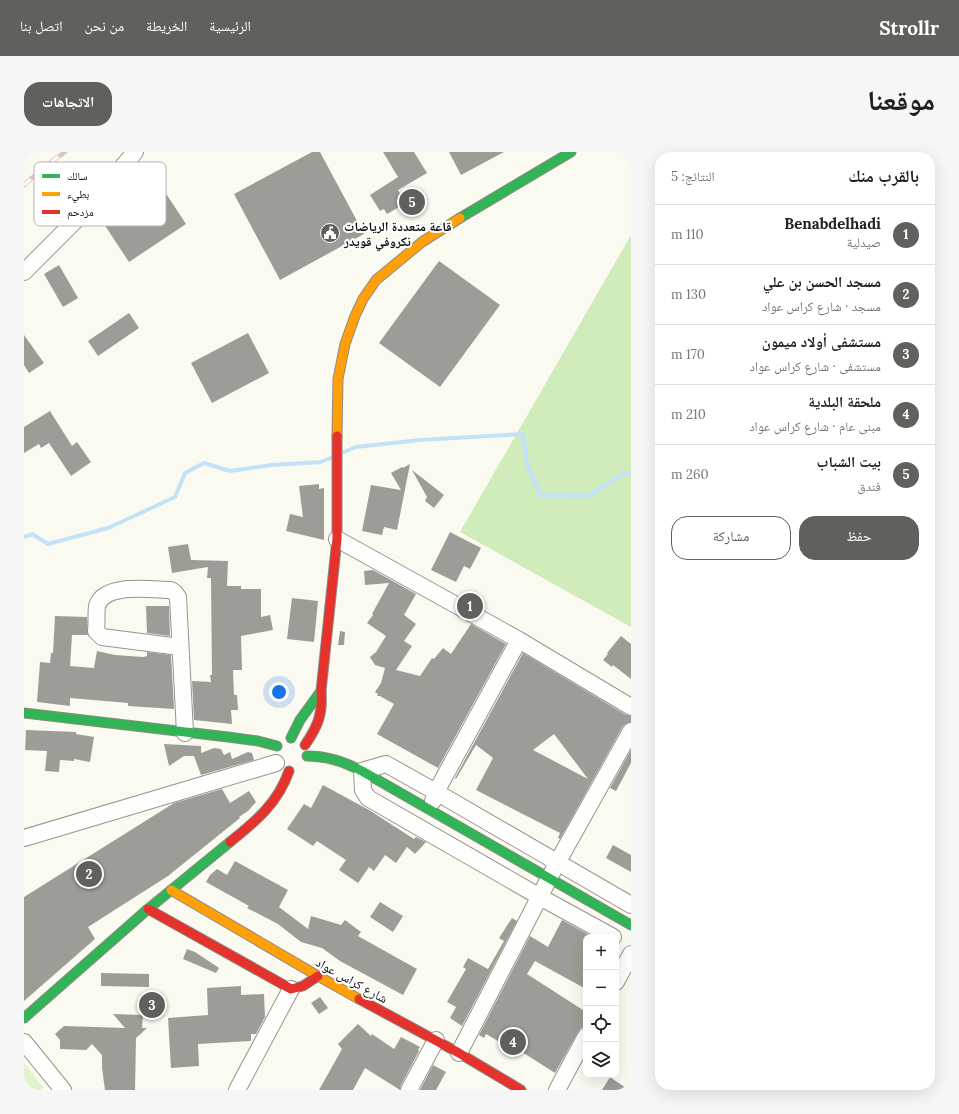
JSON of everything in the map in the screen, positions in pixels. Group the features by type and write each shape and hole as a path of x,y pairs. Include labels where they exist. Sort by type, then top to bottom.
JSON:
{"main road":[{"path":"305,745 319,722 322,702 321,691 337,539 336,467 338,379 345,344 355,316 363,299 376,280 422,242 571,152"},
{"path":"291,738 300,720 321,691"},
{"path":"24,713 258,741 277,746"},
{"path":"24,1018 148,909 256,821 278,795 284,785 274,754 277,746 285,739 291,738 301,741 305,745 307,756 301,767 279,769"},
{"path":"307,756 328,756 338,759 362,771 631,925"},
{"path":"256,821 262,802"},
{"name":"شارع كراس عواد","path":"171,890 318,976 436,1040 521,1090"},
{"path":"148,909 291,988 303,986 318,976"}],"street":[{"path":"126,162 135,152"},
{"path":"24,272 70,226"},
{"path":"337,539 519,640 631,707"},
{"path":"180,647 102,637 96,631 97,606 101,599 117,590 125,589 171,590 178,597 180,647 183,670 185,733"},
{"path":"429,810 436,792 519,640"},
{"path":"459,1053 557,863 631,731"},
{"path":"608,934 540,897 368,798 363,790 362,771 386,764 631,905"},
{"path":"24,838 279,769"},
{"path":"619,940 631,947"},
{"path":"619,976 631,954"},
{"path":"237,1090 291,988"},
{"path":"409,1090 436,1040"},
{"path":"556,1090 583,1041"},
{"path":"24,1042 63,1090"}],"green space":[{"path":"631,235 631,627 460,532"},
{"path":"24,1063 44,1088 41,1090 24,1090"}],"building":[{"path":"312,152 320,152 364,234 280,280 234,194"},
{"path":"383,152 414,152 427,173 398,190 406,203 387,214 384,209 380,211 370,195 398,177"},
{"path":"449,152 504,152 461,175"},
{"path":"166,194 186,224 129,262 105,226 166,226"},
{"path":"439,261 500,305 440,387 379,343"},
{"path":"59,265 78,298 63,307 44,274"},
{"path":"129,313 139,328 98,356 88,341"},
{"path":"248,333 269,373 212,403 191,363"},
{"path":"24,335 44,363 29,373 24,365"},
{"path":"50,411 72,446 77,442 91,462 71,476 49,443 41,448 39,444 24,453 24,427"},
{"path":"410,464 397,530 384,527 382,535 362,531 371,485 401,490 391,473"},
{"path":"412,470 444,495 434,508 425,501 427,497"},
{"path":"319,484 319,489 324,488 324,540 286,531 290,514 303,517 299,486"},
{"path":"450,532 481,548 470,569 464,566 456,582 431,570"},
{"path":"188,544 191,560 228,561 227,586 241,586 241,589 261,589 261,617 270,615 273,630 241,636 242,670 233,670 234,695 237,695 238,710 231,710 232,724 194,720 192,681 211,682 210,675 212,675 211,578 207,578 208,567 172,573 168,547"},
{"path":"373,570 416,594 404,615 416,624 404,641 412,646 396,670 420,676 432,658 434,659 443,648 451,654 471,624 506,644 438,768 377,734 394,704 380,696 377,696 378,694 375,692 381,683 385,668 375,665 370,657 376,652 386,636 367,623 373,615 372,614 389,583 365,585 364,571"},
{"path":"292,598 318,601 314,642 287,639"},
{"path":"146,606 169,606 170,636 147,633"},
{"path":"55,616 87,617 88,635 72,635 70,666 94,668 97,651 115,655 143,657 147,656 147,652 171,655 174,709 128,706 128,703 70,698 70,706 37,702 40,662 50,663 51,653 53,653"},
{"path":"340,631 345,632 344,645 338,645"},
{"path":"621,636 631,644 631,679 613,665 612,667 603,660"},
{"path":"523,653 626,715 631,716 631,722 623,726 560,839 558,838 560,833 476,790 493,758 476,745 456,779 455,778","holes":["554,734 588,779 533,750"]},
{"path":"26,730 76,732 76,734 94,737 90,762 74,759 74,761 60,760 59,772 45,771 47,751 25,750"},
{"path":"164,744 201,746 201,753 214,748 221,749 224,755 230,752 232,759 248,752 252,753 254,760 201,775 194,756 184,756 169,766"},
{"path":"631,750 631,763 616,791 610,788"},
{"path":"323,785 369,810 414,839 416,837 426,842 415,854 407,847 396,863 385,855 374,871 369,867 358,883 339,870 346,860 317,841 313,846 287,829 304,804 311,808"},
{"path":"222,789 230,803 249,791 256,802 248,811 239,817 240,818 168,876 88,927 95,939 24,1001 24,897 174,803"},
{"path":"613,845 631,855 631,872 606,858"},
{"path":"235,861 288,890 279,907 308,929 311,916 341,925 345,920 361,932 358,936 417,969 403,995 340,961 322,948 301,942 278,924 247,908 249,906 206,882 210,875 217,869 227,875"},
{"path":"380,902 403,916 393,932 370,917"},
{"path":"512,918 517,921 462,1026 450,1018 456,1007 447,1002 466,969 463,967 468,958 488,969 504,941 499,938"},
{"path":"562,920 588,934 583,934 583,987 535,961 527,974 583,1010 583,1028 578,1032 555,1073 522,1052 520,1054 486,1034 484,1038 479,1035 530,936 548,947"},
{"path":"187,949 195,952 219,968 216,973 183,959"},
{"path":"101,973 149,974 149,987 101,986"},
{"path":"241,986 241,995 264,994 265,1017 256,1034 251,1034 251,1041 198,1044 199,1066 171,1068 168,1018 208,1015 207,988"},
{"path":"320,997 328,1008 319,1014 311,1003"},
{"path":"113,1014 143,1015 142,1028 147,1028 136,1038 135,1090 105,1090 102,1055 92,1044 86,1050 60,1049 60,1040 55,1034 64,1026 125,1028"},
{"path":"358,1024 371,1036 372,1034 394,1049 401,1037 420,1047 401,1085 400,1090 365,1068 353,1090 319,1090 342,1049 338,1044"},
{"path":"433,1065 446,1072 436,1090 420,1090"},
{"path":"609,1078 611,1078 629,1090 602,1090"}],"waterway":[{"path":"344,452 356,447 420,440 523,434 527,464 540,495 589,496 624,473 631,473"},
{"path":"24,537 32,534 48,544 108,528 175,497 185,473 204,463 230,471 272,465 321,462 330,458"}],"railway":[{"path":"51,162 65,152"},
{"path":"24,185 34,176"}],"traffic: fast":[{"path":"460,218 571,152"},
{"path":"291,738 300,720 321,691"},
{"path":"24,713 228,737 258,741 277,746"},
{"path":"307,756 336,760 362,771 631,925"},
{"path":"24,1018 148,909 230,842"}],"traffic: slow":[{"path":"337,436 338,379 345,344 363,299 376,280 422,242 460,218"},
{"path":"171,890 359,999"}],"traffic: jam":[{"path":"305,745 319,720 321,706 321,691 337,539 337,436"},
{"path":"230,842 249,827 265,811 279,793 289,771"},
{"path":"148,909 291,989 303,986 318,976"},
{"path":"359,999 459,1053 521,1090"}],"place":[{"name":"بيت الشباب","path":"412,202"},
{"name":"قاعة متعددة الرياضات نكروفي قويدر","path":"330,233"},
{"name":"Benabdelhadi","path":"470,606"},
{"name":"مسجد الحسن بن علي","path":"89,874"},
{"name":"مستشفى أولاد ميمون","path":"152,1005"},
{"name":"ملحقة البلدية","path":"513,1042"}]}
